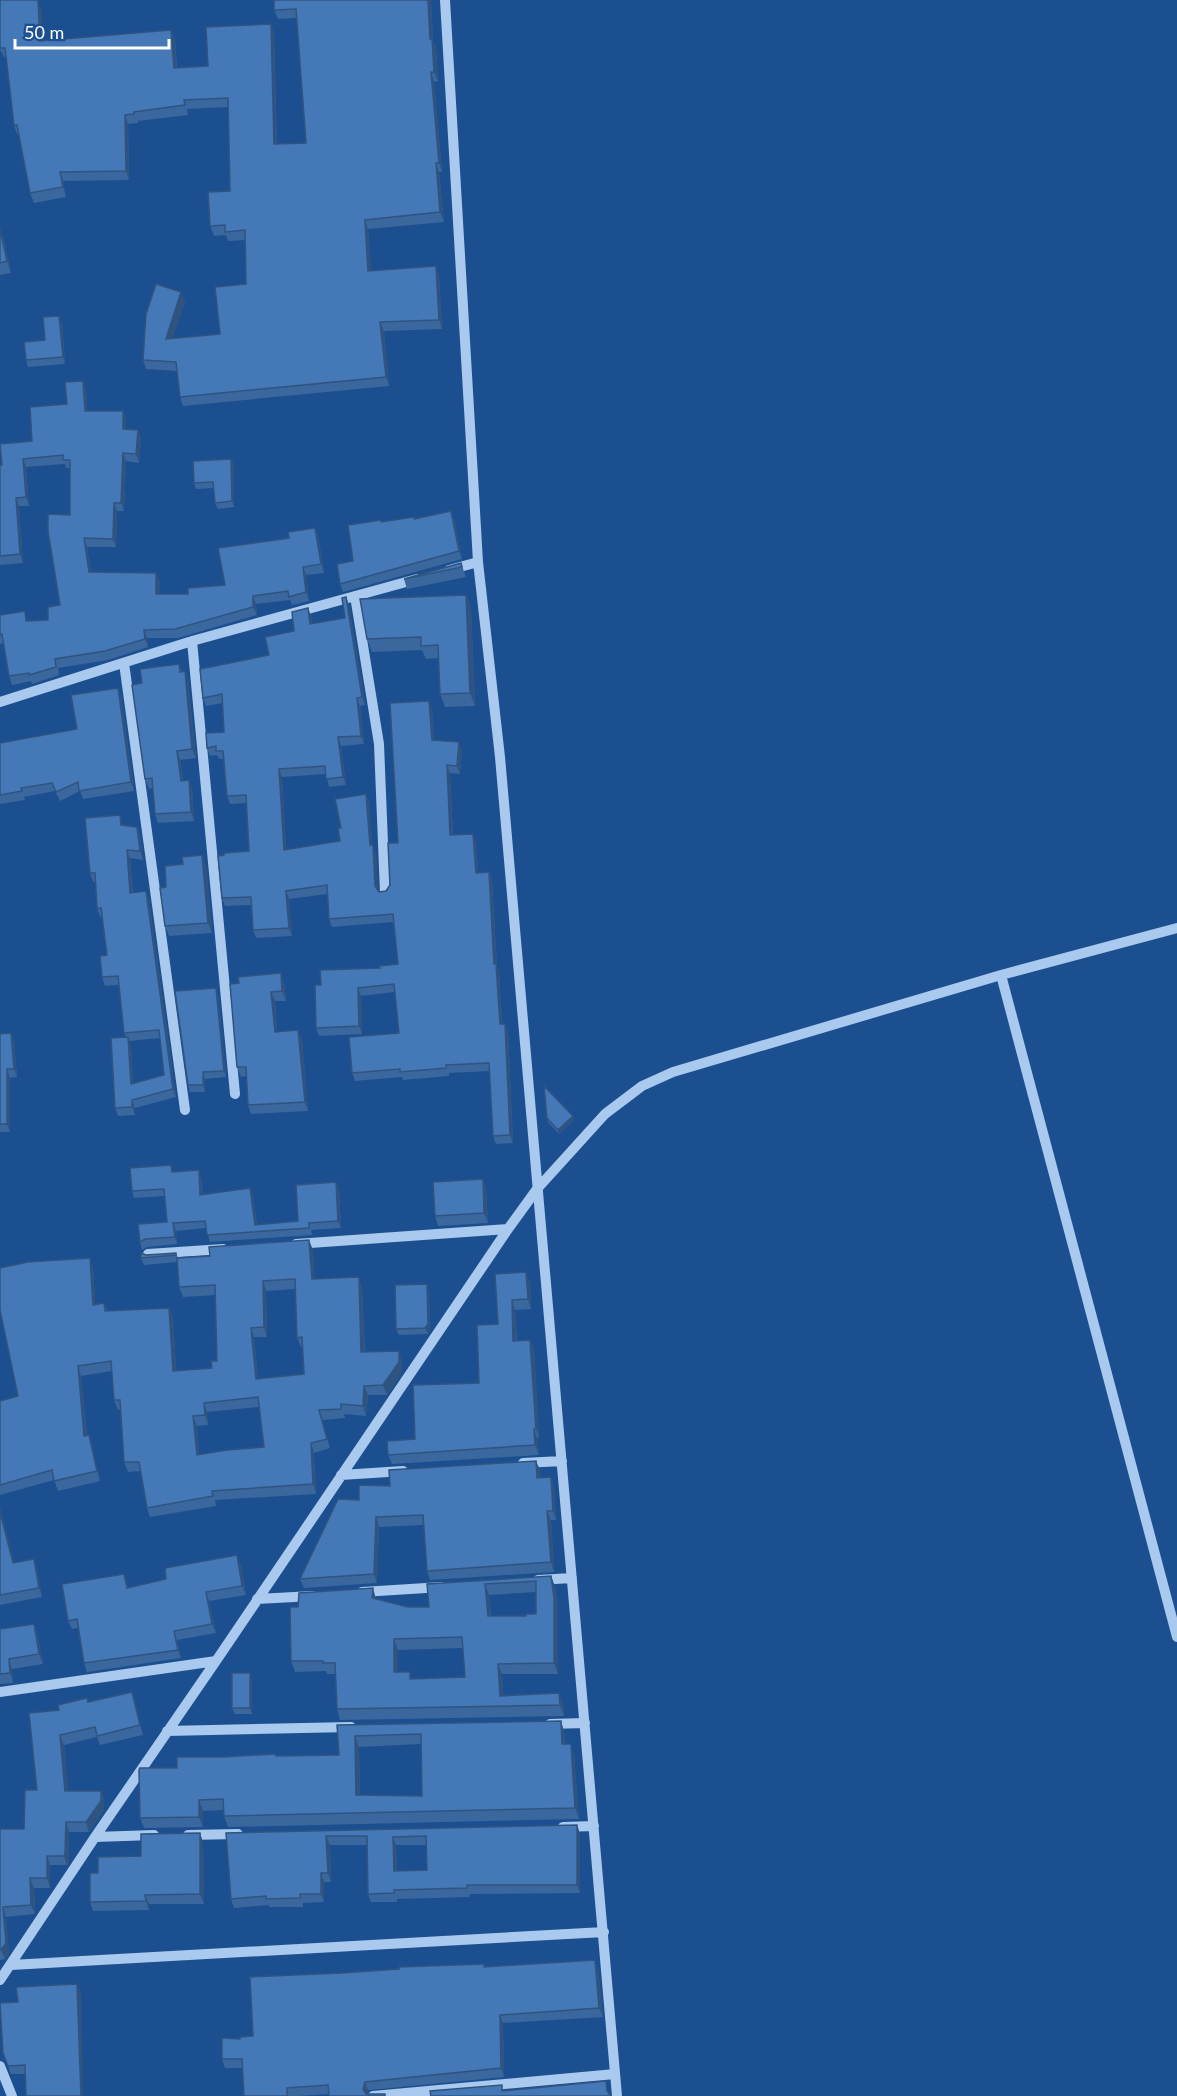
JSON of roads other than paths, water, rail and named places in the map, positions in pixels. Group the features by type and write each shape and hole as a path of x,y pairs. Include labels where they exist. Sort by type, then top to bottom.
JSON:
{"street":[{"path":"445,0 478,562 500,757 617,2096"},
{"path":"0,702 192,641 478,562"},
{"path":"355,596 380,744 385,893"},
{"path":"192,641 235,1094"},
{"path":"124,663 185,1110"},
{"path":"0,1980 508,1229 537,1189 605,1114 642,1086 673,1072 1001,975 1177,928"},
{"path":"1001,975 1177,1637"},
{"path":"288,1244 508,1229"},
{"path":"148,1254 230,1249"},
{"path":"515,1464 562,1461"},
{"path":"341,1475 411,1471"},
{"path":"526,1581 572,1578"},
{"path":"350,1593 455,1586"},
{"path":"257,1599 327,1595"},
{"path":"0,1692 216,1661"},
{"path":"537,1724 585,1723"},
{"path":"167,1731 358,1727"},
{"path":"547,1827 594,1826"},
{"path":"178,1835 249,1833"},
{"path":"95,1837 166,1835"},
{"path":"11,1965 604,1932"},
{"path":"0,2066 12,2096"},
{"path":"373,2096 615,2074"}]}
